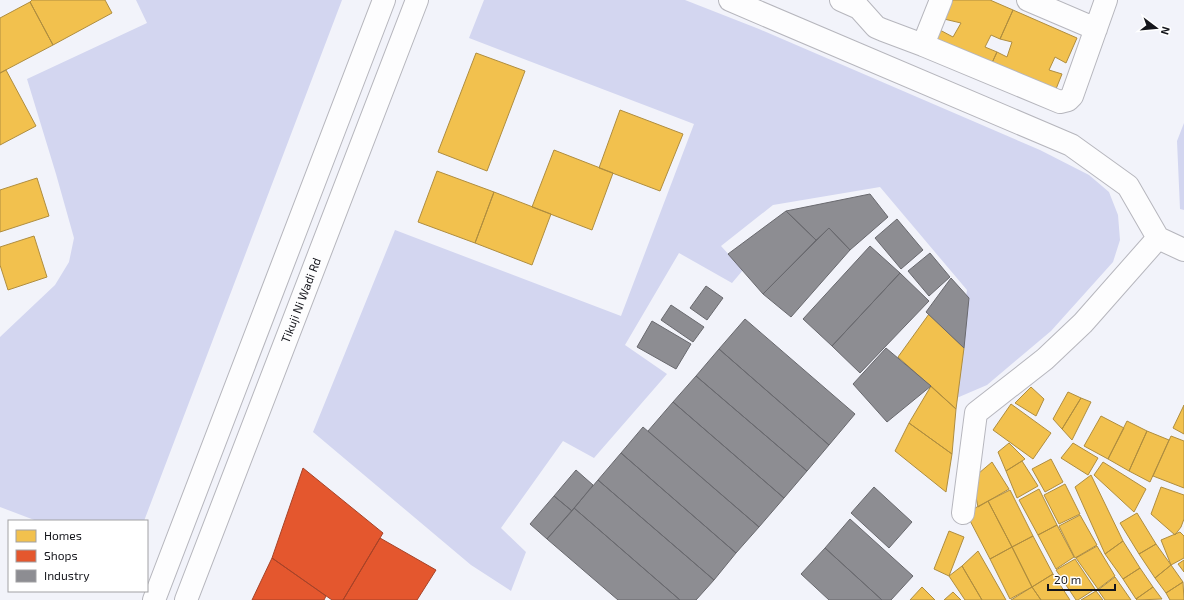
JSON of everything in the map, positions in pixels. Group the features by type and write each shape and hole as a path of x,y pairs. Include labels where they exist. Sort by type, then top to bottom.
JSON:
{"street":[{"path":"154,600 384,0"},
{"name":"Tikuji Ni Wadi Rd","path":"186,600 417,0"},
{"path":"730,0 1071,145 1128,186 1158,238 1184,250"},
{"path":"840,0 859,8 876,27 1060,102 1068,100 1072,96 1106,0"},
{"path":"923,45 941,0"},
{"path":"1028,0 1096,29"},
{"path":"963,513 976,413 1045,359 1083,323 1158,238"}],"shaded area":[{"path":"136,0 342,0 144,520 34,520 0,507 0,337 55,285 69,262 74,238 27,79 147,23"},
{"path":"484,0 685,0 759,29 1040,150 1089,175 1109,192 1118,215 1120,240 1113,262 1051,331 987,385 952,400 967,290 880,187 773,205 721,246 743,270 732,283 679,253 625,345 667,374 594,458 563,441 501,528 526,552 511,591 471,565 313,432 395,230 621,316 694,124 469,38"},
{"path":"1184,123 1184,210 1180,209 1177,141"}],"building: Homes":[{"path":"32,0 105,0 112,13 53,45 30,2"},
{"path":"950,0 990,0 1013,10 1000,39 991,35 985,47 997,52 991,65 933,42 938,29 953,37 961,23 944,19"},
{"path":"30,2 53,45 0,73 0,18"},
{"path":"1013,10 1077,38 1066,63 1055,57 1049,70 1062,74 1056,89 991,65 997,52 1007,57 1012,42 1000,39"},
{"path":"476,53 525,71 487,171 438,152"},
{"path":"6,70 36,126 0,145 0,73"},
{"path":"620,110 683,134 660,191 599,168"},
{"path":"554,150 613,173 592,230 532,207"},
{"path":"437,171 494,192 475,243 418,222"},
{"path":"37,178 49,216 0,232 0,190"},
{"path":"494,192 551,214 532,265 475,243"},
{"path":"34,236 47,277 8,290 0,265 0,247"},
{"path":"929,314 964,348 956,409 898,357"},
{"path":"931,386 956,409 952,454 909,423"},
{"path":"1031,387 1044,399 1036,416 1015,403"},
{"path":"1068,392 1081,398 1062,429 1053,419"},
{"path":"1081,398 1091,402 1072,440 1062,429"},
{"path":"1011,404 1051,433 1033,459 993,430"},
{"path":"1184,405 1184,434 1173,428"},
{"path":"1101,416 1124,428 1108,459 1084,446"},
{"path":"1127,421 1147,431 1129,471 1108,459"},
{"path":"909,423 952,454 946,492 895,451"},
{"path":"1147,431 1169,440 1150,482 1129,471"},
{"path":"1171,436 1184,441 1184,488 1153,476"},
{"path":"1009,443 1025,459 1006,471 998,452"},
{"path":"1073,443 1098,458 1088,475 1061,458"},
{"path":"1051,459 1063,482 1045,492 1032,469"},
{"path":"1022,461 1038,486 1017,498 1006,471"},
{"path":"992,462 1009,489 978,507 972,479"},
{"path":"1103,462 1146,489 1134,512 1094,475"},
{"path":"1091,475 1123,541 1105,554 1075,487"},
{"path":"1065,484 1080,514 1059,524 1044,495"},
{"path":"1161,487 1184,495 1184,519 1181,527 1175,535 1151,514"},
{"path":"1039,489 1057,525 1038,535 1019,500"},
{"path":"1010,490 1033,536 1012,547 988,501"},
{"path":"988,501 1012,547 990,559 966,513"},
{"path":"1137,513 1156,544 1139,554 1120,523"},
{"path":"1080,515 1097,545 1075,558 1059,526"},
{"path":"1057,525 1074,557 1056,569 1038,535"},
{"path":"949,531 964,537 949,576 934,569"},
{"path":"1180,532 1184,536 1184,558 1171,565 1161,540"},
{"path":"1033,536 1053,574 1032,587 1012,547"},
{"path":"1123,541 1140,568 1123,579 1105,554"},
{"path":"1156,544 1171,565 1155,578 1139,554"},
{"path":"1097,546 1115,576 1098,589 1076,558"},
{"path":"1012,547 1032,587 1010,599 990,559"},
{"path":"978,551 1006,600 982,600 962,566"},
{"path":"1075,559 1095,589 1078,600 1076,600 1056,570"},
{"path":"1184,560 1184,572 1178,564"},
{"path":"1171,565 1183,582 1166,593 1155,578"},
{"path":"962,566 982,600 965,600 949,576"},
{"path":"1140,568 1153,587 1136,599 1123,579"},
{"path":"1053,574 1070,600 1041,600 1032,587"},
{"path":"1115,577 1131,600 1105,600 1098,590"},
{"path":"1183,582 1184,600 1170,600 1166,593"},
{"path":"922,587 935,600 910,600"},
{"path":"1032,587 1041,600 1011,600"},
{"path":"1153,587 1162,599 1136,599"},
{"path":"1096,591 1103,600 1081,600"},
{"path":"953,592 961,600 944,600"}],"building: Shops":[{"path":"303,468 383,533 343,600 332,600 272,558"},
{"path":"380,538 436,570 417,600 343,600"},
{"path":"272,558 326,596 324,600 252,600"}],"building: Industry":[{"path":"870,194 888,217 850,250 829,228 816,240 786,211"},
{"path":"786,211 816,240 763,294 728,254"},
{"path":"897,219 923,250 901,269 875,238"},
{"path":"829,228 850,250 791,317 763,294"},
{"path":"870,246 900,273 832,346 803,319"},
{"path":"930,253 950,277 929,296 908,271"},
{"path":"900,273 929,301 860,373 832,346"},
{"path":"951,278 969,298 964,348 926,312"},
{"path":"706,286 723,298 707,320 690,308"},
{"path":"671,305 704,327 693,342 661,320"},
{"path":"745,319 855,414 829,445 719,349"},
{"path":"652,321 691,344 676,369 637,347"},
{"path":"886,348 931,386 887,422 853,384"},
{"path":"719,349 829,445 807,471 696,376"},
{"path":"696,376 807,471 784,498 673,402"},
{"path":"673,402 784,498 759,527 648,431"},
{"path":"643,427 759,527 736,553 621,453"},
{"path":"621,453 736,553 714,580 598,480"},
{"path":"576,470 593,485 572,511 554,496"},
{"path":"598,480 714,580 696,600 680,600 574,508"},
{"path":"874,487 912,522 889,548 851,513"},
{"path":"554,496 572,511 547,539 530,524"},
{"path":"574,508 680,600 618,600 547,539"},
{"path":"850,519 913,576 891,600 882,600 825,548"},
{"path":"825,548 882,600 829,600 801,574"}]}
